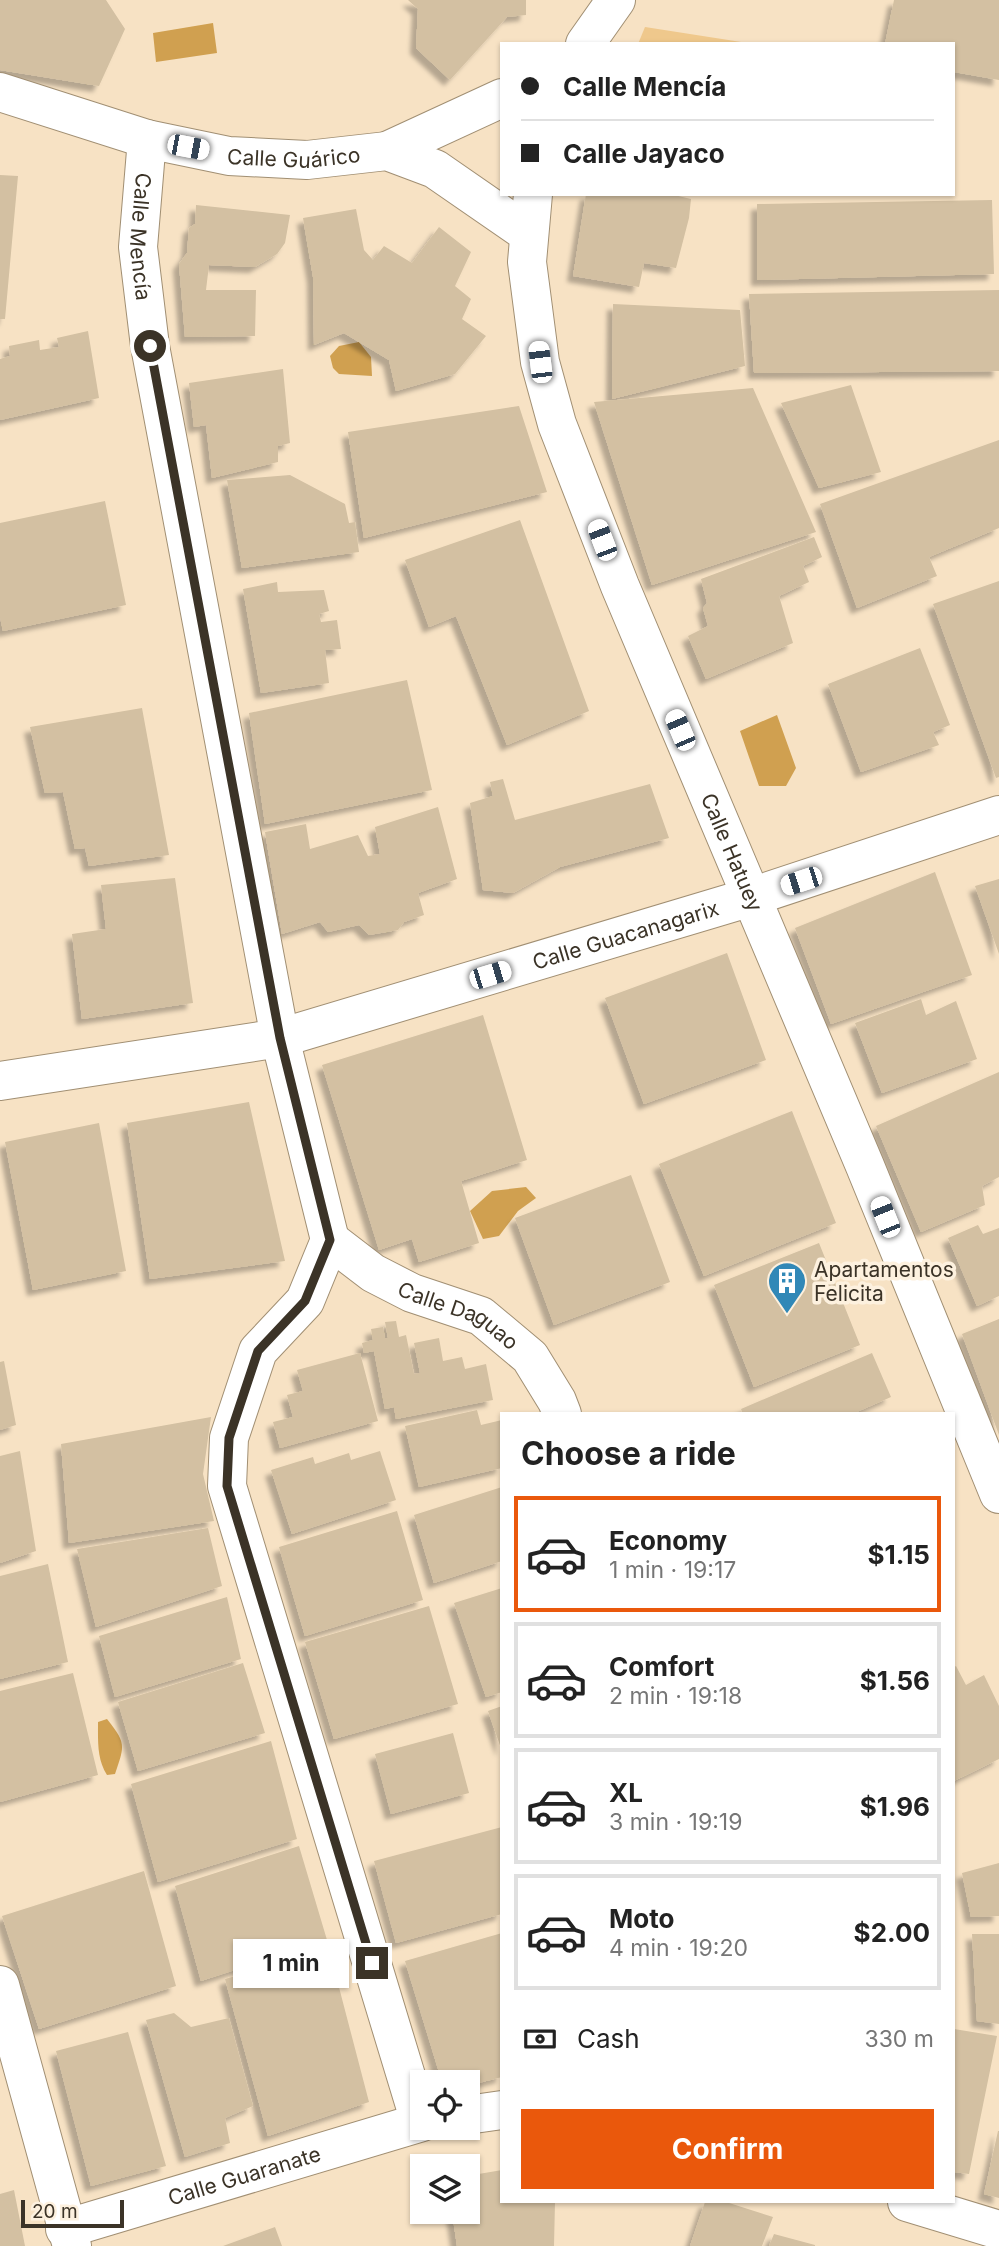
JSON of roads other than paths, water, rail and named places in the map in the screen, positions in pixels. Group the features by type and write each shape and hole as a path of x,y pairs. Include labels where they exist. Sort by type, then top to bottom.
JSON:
{"street":[{"path":"586,42 616,0"},
{"name":"Calle Guárico","path":"0,92 147,139 229,156 307,159 387,151 500,99"},
{"name":"Calle Mencía","path":"147,139 138,247 150,346 280,1038 330,1240"},
{"name":"Calle Guárico","path":"387,151 435,169 529,234"},
{"name":"Calle Hatuey","path":"533,196 527,262 540,362 557,424 620,586 999,1494"},
{"name":"Calle Guacanagarix","path":"0,1081 280,1038 751,897 999,815"},
{"path":"330,1240 305,1301 258,1351 229,1438 227,1486 410,2086"},
{"name":"Calle Daguao","path":"330,1240 373,1273 412,1293 481,1316 530,1357 561,1412"},
{"path":"0,1985 69,2237"},
{"path":"480,2113 500,2110"},
{"name":"Calle Guaranate","path":"69,2237 410,2126"},
{"path":"910,2203 999,2230"}],"place":[{"name":"Apartamentos Felicita","path":"787,1315"}]}
